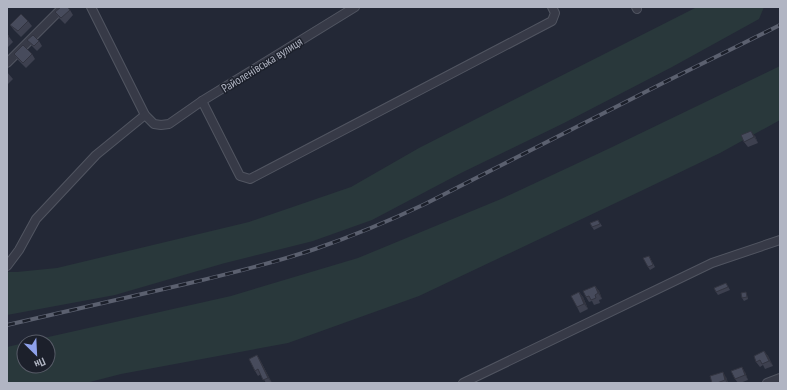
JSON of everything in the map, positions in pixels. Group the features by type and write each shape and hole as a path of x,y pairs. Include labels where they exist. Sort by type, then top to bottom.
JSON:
{"street":[{"path":"7,63 63,7"},
{"path":"7,266 20,250 36,219 96,155 145,115 91,7"},
{"name":"Райоленівська вулиця","path":"145,115 154,124 169,124 202,101 355,7"},
{"path":"202,101 240,176 250,179 552,21 555,13 552,7"},
{"path":"464,383 712,263 780,240"},
{"path":"767,383 780,378"}],"shaded area":[{"path":"697,7 764,7 759,19 672,67 564,123 461,173 372,220 313,241 225,263 115,295 7,315 7,272 57,268 249,222 351,187 419,148"},
{"path":"780,66 780,120 720,153 419,296 288,343 121,374 86,383 7,383 7,347 16,345 16,374 56,374 56,335 231,296 358,258 501,199"}],"building":[{"path":"61,7 67,7 70,10 61,18 55,12"},
{"path":"21,14 28,21 18,31 10,25"},
{"path":"33,35 39,41 34,46 27,40"},
{"path":"23,45 32,54 23,63 14,54"},
{"path":"751,131 754,137 744,142 741,135"},
{"path":"598,220 600,224 592,227 590,223"},
{"path":"649,256 653,265 648,267 643,258"},
{"path":"726,283 728,287 716,292 714,288"},
{"path":"595,286 598,293 595,295 596,298 591,300 589,296 586,297 583,291"},
{"path":"579,292 584,304 577,307 571,296"},
{"path":"746,292 747,297 742,298 741,293"},
{"path":"764,351 769,361 762,364 760,360 756,362 754,356"},
{"path":"257,355 268,378 263,380 258,369 255,371 249,359"},
{"path":"742,367 745,375 735,379 731,371"},
{"path":"723,372 725,380 712,383 710,376"}],"railway":[{"path":"7,325 253,268 300,254 357,234 425,204 780,25"}]}
